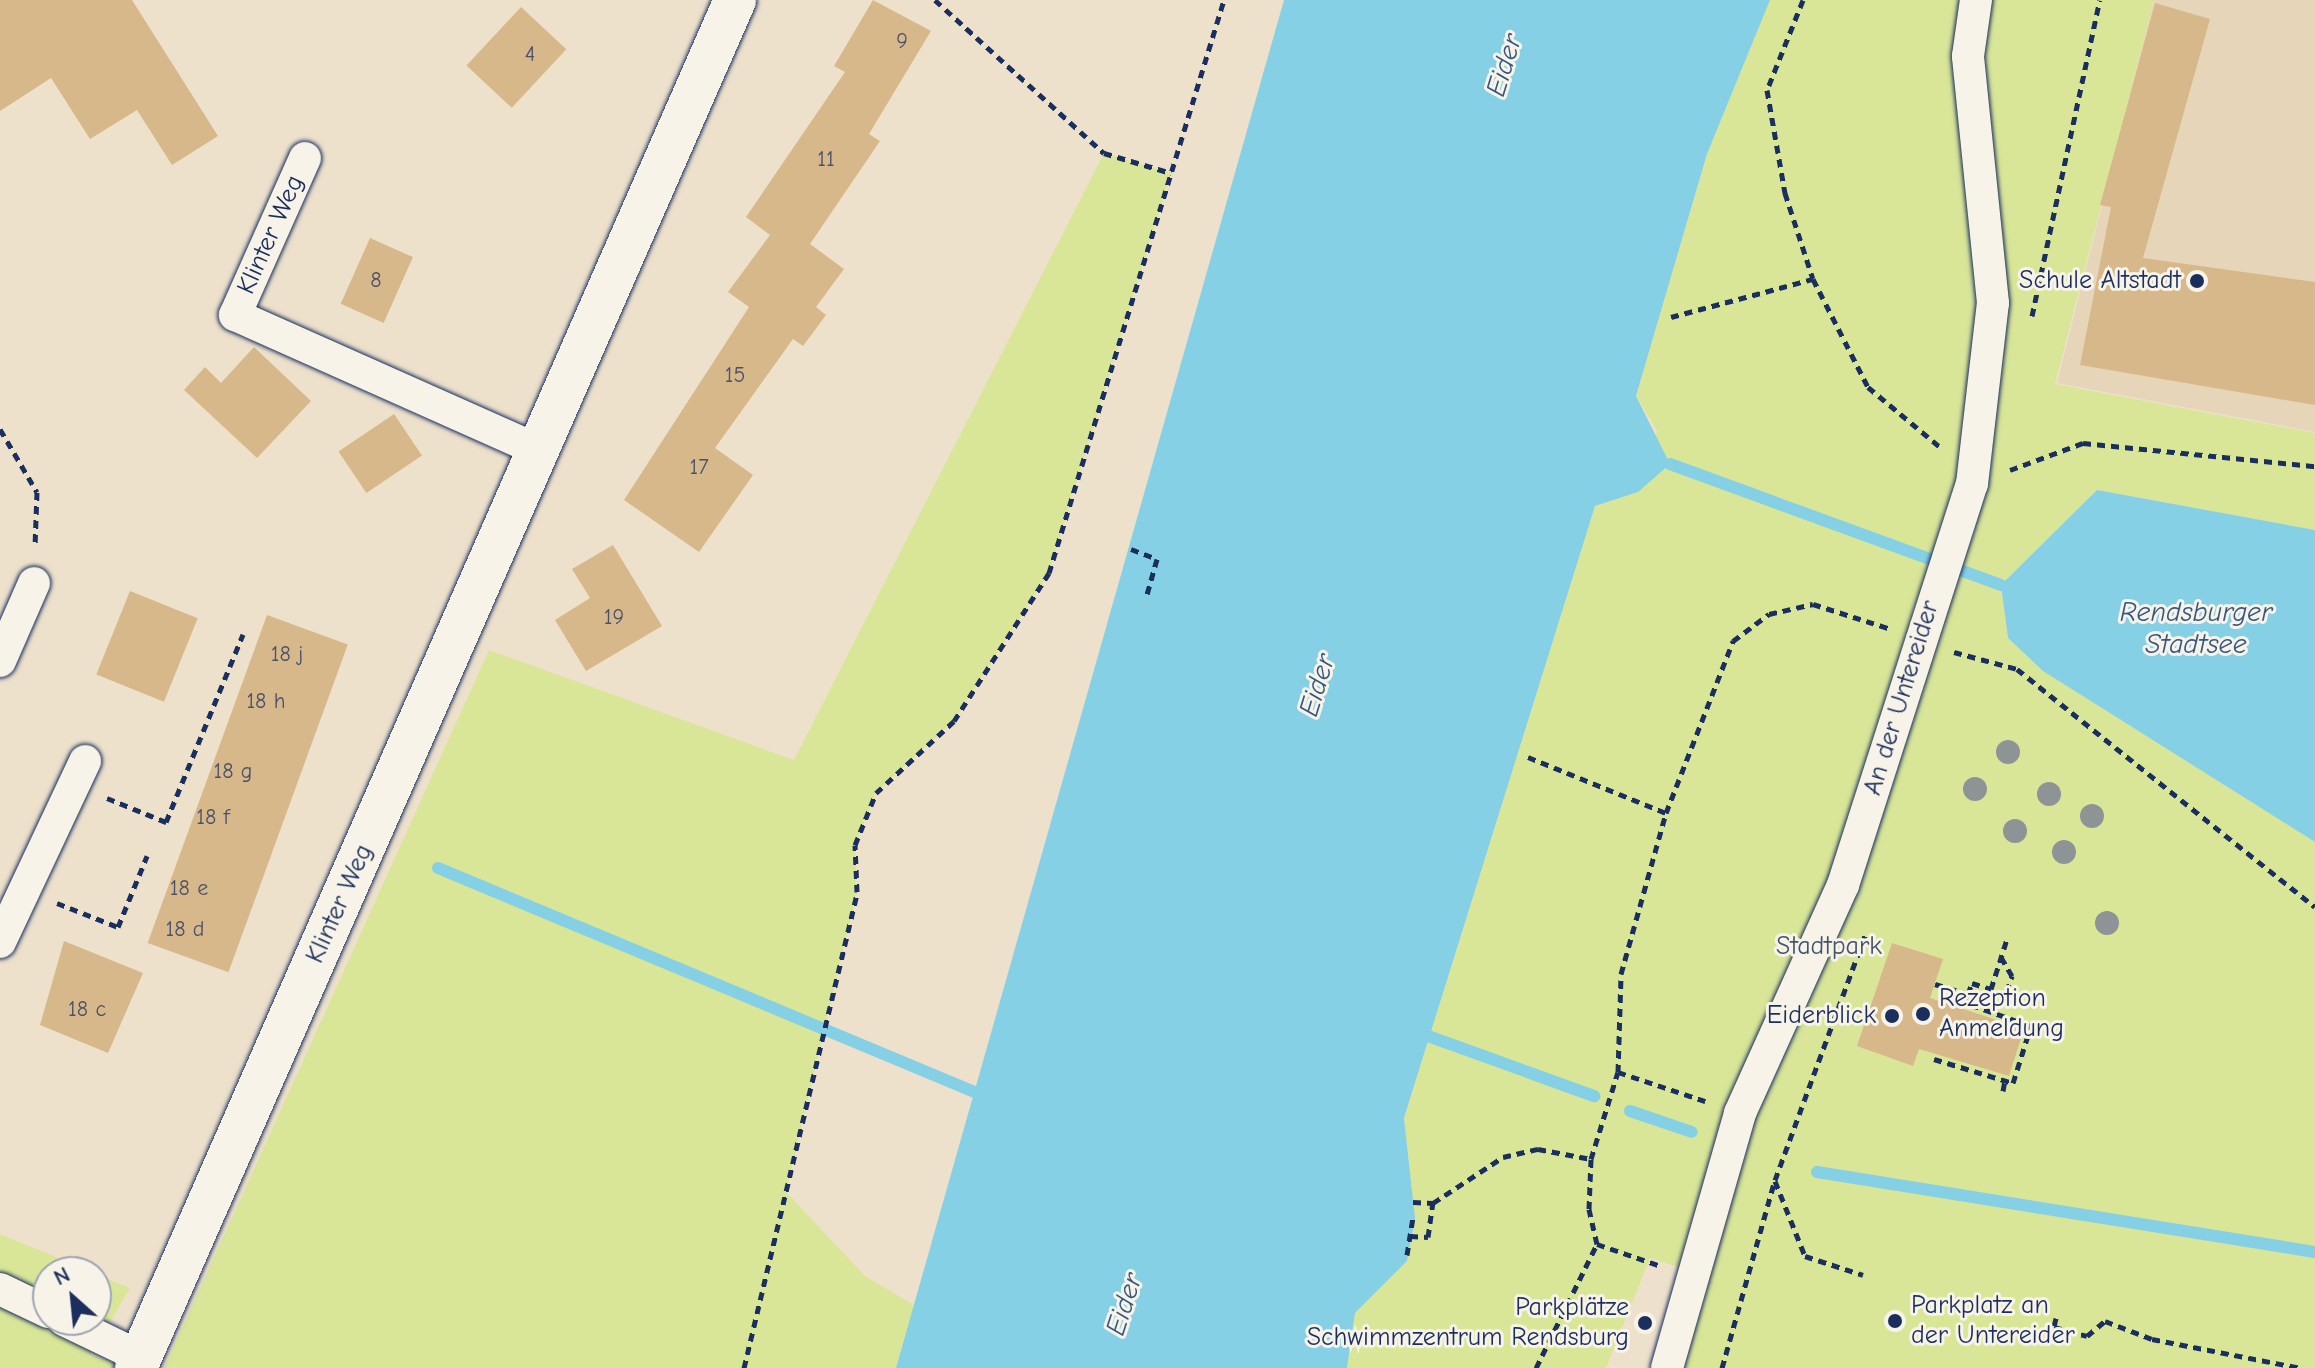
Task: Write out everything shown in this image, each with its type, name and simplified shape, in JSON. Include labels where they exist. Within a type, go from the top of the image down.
[{"type":"street","name":"Klinter Weg","points":[[92,1336],[139,1363],[735,0]]},
{"type":"street","name":"An der Untereider","points":[[1667,1368],[1740,1113],[1843,885],[1972,484],[1993,303],[1968,56],[1976,0]]},
{"type":"street","name":"Klinter Weg","points":[[305,158],[235,315],[538,450]]},
{"type":"street","points":[[0,661],[34,583]]},
{"type":"street","points":[[0,942],[28,891],[80,773]]},
{"type":"street","points":[[0,1289],[32,1304]]},
{"type":"path","points":[[935,0],[1104,153],[1171,173]]},
{"type":"path","points":[[744,1368],[857,892],[855,845],[876,793],[954,721],[1049,573],[1224,0]]},
{"type":"path","points":[[1803,0],[1767,90],[1785,193],[1813,279],[1868,387],[1924,428],[1972,484],[2083,443],[2315,466]]},
{"type":"path","points":[[2031,321],[2100,0]]},
{"type":"path","points":[[1671,317],[1813,279]]},
{"type":"path","points":[[0,429],[37,492],[34,583]]},
{"type":"path","points":[[1131,549],[1157,559],[1146,598]]},
{"type":"path","points":[[80,773],[166,822],[243,634]]},
{"type":"path","points":[[1528,757],[1666,813]]},
{"type":"path","points":[[28,891],[118,927],[147,856]]},
{"type":"path","points":[[1722,1368],[1775,1180],[1868,926]]},
{"type":"path","points":[[1934,1059],[2013,1083],[2031,1026],[1966,1003],[1972,983],[1991,989],[2007,939]]},
{"type":"path","points":[[1935,984],[2002,1005],[2012,976],[2001,957]]},
{"type":"path","points":[[1536,1368],[1597,1244],[1589,1209],[1591,1159],[1618,1072],[1740,1113]]},
{"type":"path","points":[[2003,1091],[2005,1080]]},
{"type":"path","points":[[1413,1202],[1433,1203],[1503,1157],[1538,1149],[1591,1159]]},
{"type":"path","points":[[1775,1180],[1805,1256],[1863,1275]]},
{"type":"path","points":[[1410,1236],[1428,1237],[1433,1203]]},
{"type":"path","points":[[1407,1255],[1413,1216]]},
{"type":"path","points":[[1597,1244],[1695,1277]]},
{"type":"path","points":[[2056,1318],[2054,1327],[2072,1333],[2087,1336],[2105,1321],[2152,1339],[2301,1368]]},
{"type":"path","points":[[2069,1341],[2072,1333]]},
{"type":"shaded area","name":"Schule Altstadt","points":[[2154,0],[2315,0],[2315,432],[2057,383]]},
{"type":"green space","name":"Stadtpark","points":[[1770,0],[2154,0],[2055,384],[2315,433],[2315,530],[2097,490],[2001,585],[2008,638],[2043,671],[2315,842],[2315,1368],[1683,1368],[1710,1277],[1650,1258],[1606,1368],[1347,1368],[1355,1313],[1407,1261],[1415,1218],[1404,1118],[1595,506],[1638,492],[1657,431],[1636,396],[1707,154]]},
{"type":"green space","points":[[1104,153],[1171,173],[1049,573],[954,721],[876,793],[855,845],[857,892],[786,1192],[865,1276],[914,1305],[896,1368],[164,1368],[489,650],[794,760]]},
{"type":"green space","points":[[0,1234],[53,1256],[32,1256],[32,1336],[101,1336],[90,1355],[140,1368],[0,1368]]},
{"type":"green space","points":[[112,1281],[130,1288],[112,1318]]},
{"type":"water","name":"Eider","points":[[1284,0],[1770,0],[1707,154],[1636,396],[1670,464],[1638,492],[1595,506],[1404,1118],[1415,1218],[1407,1261],[1355,1313],[1347,1368],[896,1368]]},
{"type":"water","name":"Rendsburger Stadtsee","points":[[2097,490],[2315,530],[2315,842],[2043,671],[2008,638],[2001,585]]},
{"type":"building","points":[[0,0],[132,0],[218,136],[172,165],[137,110],[90,139],[51,78],[0,111]]},
{"type":"building","points":[[873,0],[931,31],[869,134],[880,141],[810,244],[844,269],[816,307],[826,315],[803,346],[793,339],[715,448],[753,475],[699,552],[624,500],[749,307],[728,292],[770,235],[746,217],[845,72],[834,66]]},
{"type":"building","points":[[2155,3],[2210,19],[2143,258],[2315,282],[2315,405],[2080,365],[2111,207],[2100,205]]},
{"type":"building","points":[[521,7],[566,49],[512,108],[466,66]]},
{"type":"building","points":[[370,238],[413,257],[384,323],[341,304]]},
{"type":"building","points":[[254,347],[311,401],[257,458],[184,390],[205,367],[221,383]]},
{"type":"building","points":[[394,414],[422,455],[366,493],[338,451]]},
{"type":"building","points":[[613,545],[662,626],[586,671],[555,620],[590,598],[572,569]]},
{"type":"building","points":[[130,591],[198,618],[164,702],[96,674]]},
{"type":"building","points":[[267,615],[348,644],[228,972],[148,943]]},
{"type":"building","points":[[64,941],[143,973],[108,1053],[40,1025]]},
{"type":"building","name":"Rezeption Anmeldung","points":[[1892,943],[1943,959],[1930,998],[2024,1029],[2009,1076],[1919,1049],[1913,1066],[1857,1046]]},
{"type":"waterway","points":[[1670,464],[2001,585]]},
{"type":"waterway","points":[[438,868],[989,1098]]},
{"type":"waterway","points":[[1428,1036],[1594,1096]]},
{"type":"waterway","points":[[1630,1111],[1692,1132]]},
{"type":"waterway","points":[[1817,1172],[2315,1252]]},
{"type":"place","name":"Schule Altstadt","points":[[2197,281]]},
{"type":"place","name":"Rezeption Anmeldung","points":[[1923,1014]]},
{"type":"place","name":"Eiderblick","points":[[1892,1016]]},
{"type":"place","name":"Parkplatz an der Untereider","points":[[1895,1321]]},
{"type":"place","name":"Parkplätze Schwimmzentrum Rendsburg","points":[[1645,1323]]}]
